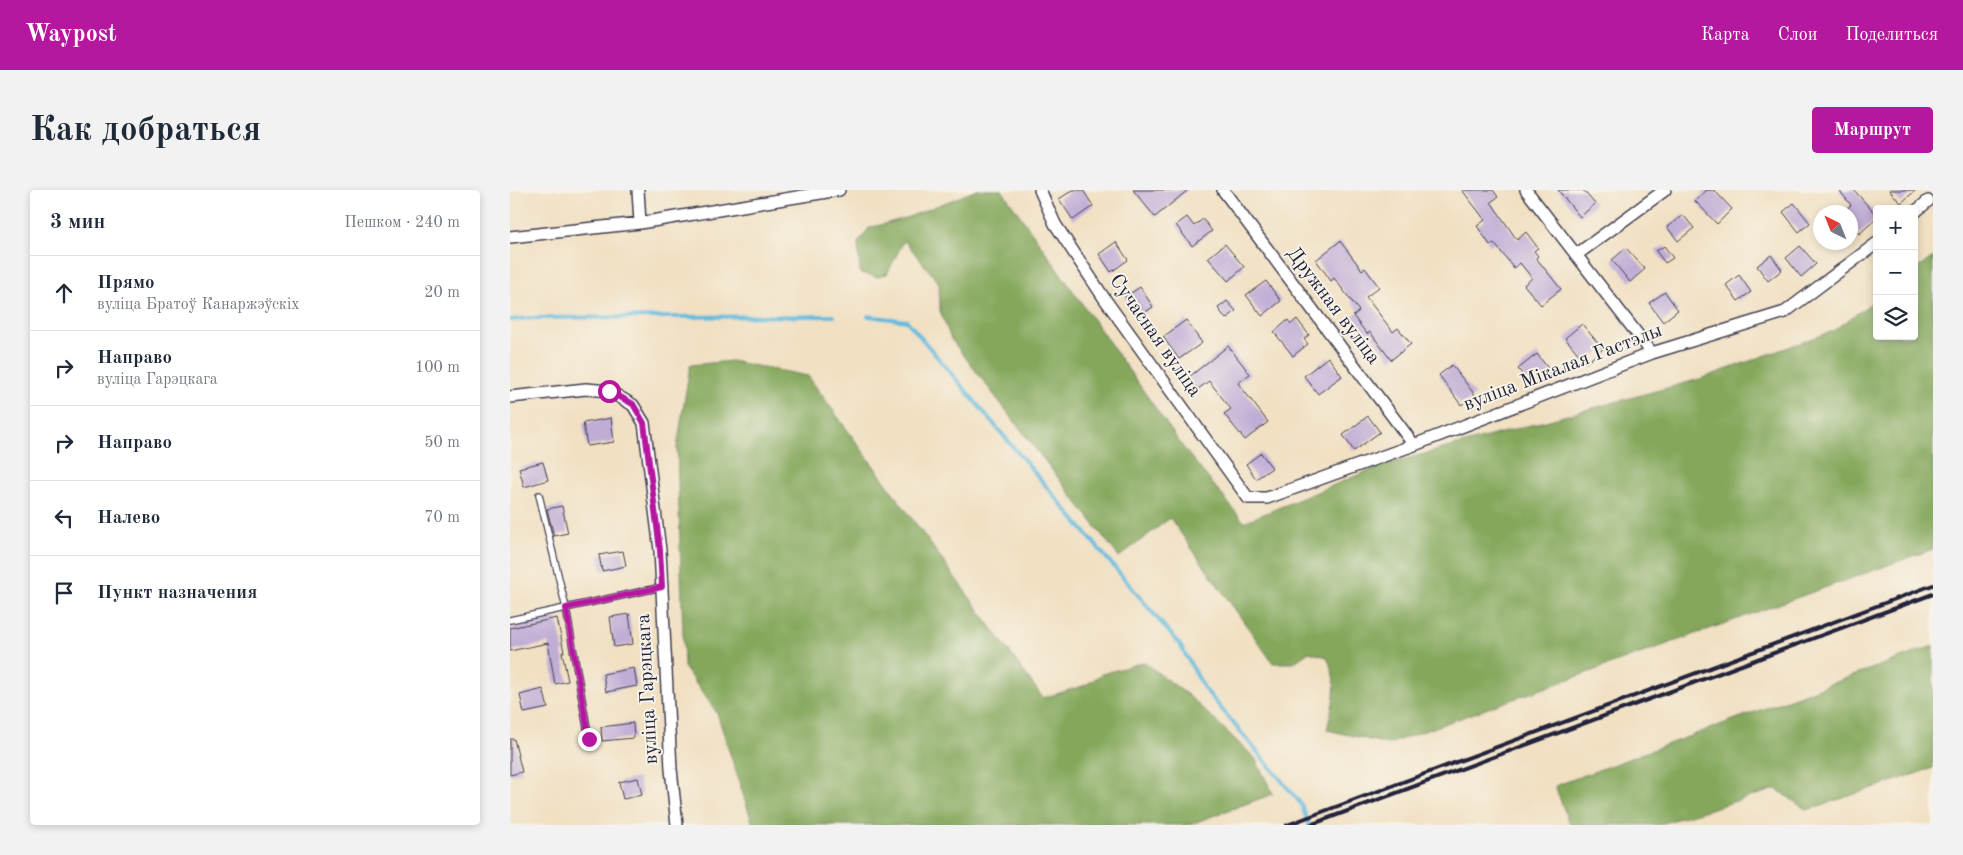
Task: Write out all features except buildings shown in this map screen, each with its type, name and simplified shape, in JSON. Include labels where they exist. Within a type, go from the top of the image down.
[{"type":"street","points":[[638,190],[640,223]]},
{"type":"street","points":[[510,237],[640,223],[816,191],[838,190]]},
{"type":"street","name":"Сучасная вуліца","points":[[1040,190],[1055,224],[1104,298],[1248,498]]},
{"type":"street","name":"Дружная вуліца","points":[[1223,190],[1414,445]]},
{"type":"street","points":[[1526,190],[1652,353]]},
{"type":"street","points":[[1576,254],[1665,190]]},
{"type":"street","points":[[1918,210],[1928,202]]},
{"type":"street","name":"вуліца Мікалая Гастэлы","points":[[1248,498],[1267,498],[1414,445],[1652,353],[1785,312],[1873,245]]},
{"type":"street","name":"вуліца Гарэцкага","points":[[510,397],[586,389],[609,391],[633,404],[644,423],[660,550],[671,769],[677,825]]},
{"type":"lane","points":[[539,495],[566,608],[589,739]]},
{"type":"lane","points":[[510,620],[662,587]]},
{"type":"green space","points":[[977,190],[1002,190],[1185,450],[1244,522],[1380,466],[1700,379],[1833,331],[1873,302],[1873,340],[1918,340],[1918,268],[1933,257],[1933,549],[1388,744],[1327,730],[1333,702],[1334,685],[1327,657],[1309,652],[1293,663],[1273,663],[1170,518],[1119,557],[951,339],[940,311],[939,283],[904,240],[887,274],[878,277],[860,273],[858,243],[869,228],[906,218]]},
{"type":"green space","points":[[731,361],[808,376],[1043,698],[1086,685],[1102,674],[1144,662],[1189,696],[1255,758],[1273,794],[1188,825],[753,825],[717,713],[684,667],[677,448],[690,365]]},
{"type":"green space","points":[[1933,646],[1933,768],[1807,810],[1776,789],[1657,825],[1570,825],[1555,786]]},
{"type":"waterway","points":[[510,320],[529,318],[834,316]]},
{"type":"waterway","points":[[868,316],[907,321],[1180,645],[1204,688],[1301,804],[1309,825]]},
{"type":"railway","points":[[1287,825],[1933,585]]},
{"type":"railway","points":[[1310,825],[1933,594]]},
{"type":"route","points":[[589,739],[566,608],[662,587],[660,550],[644,423],[633,404],[609,391]]}]
